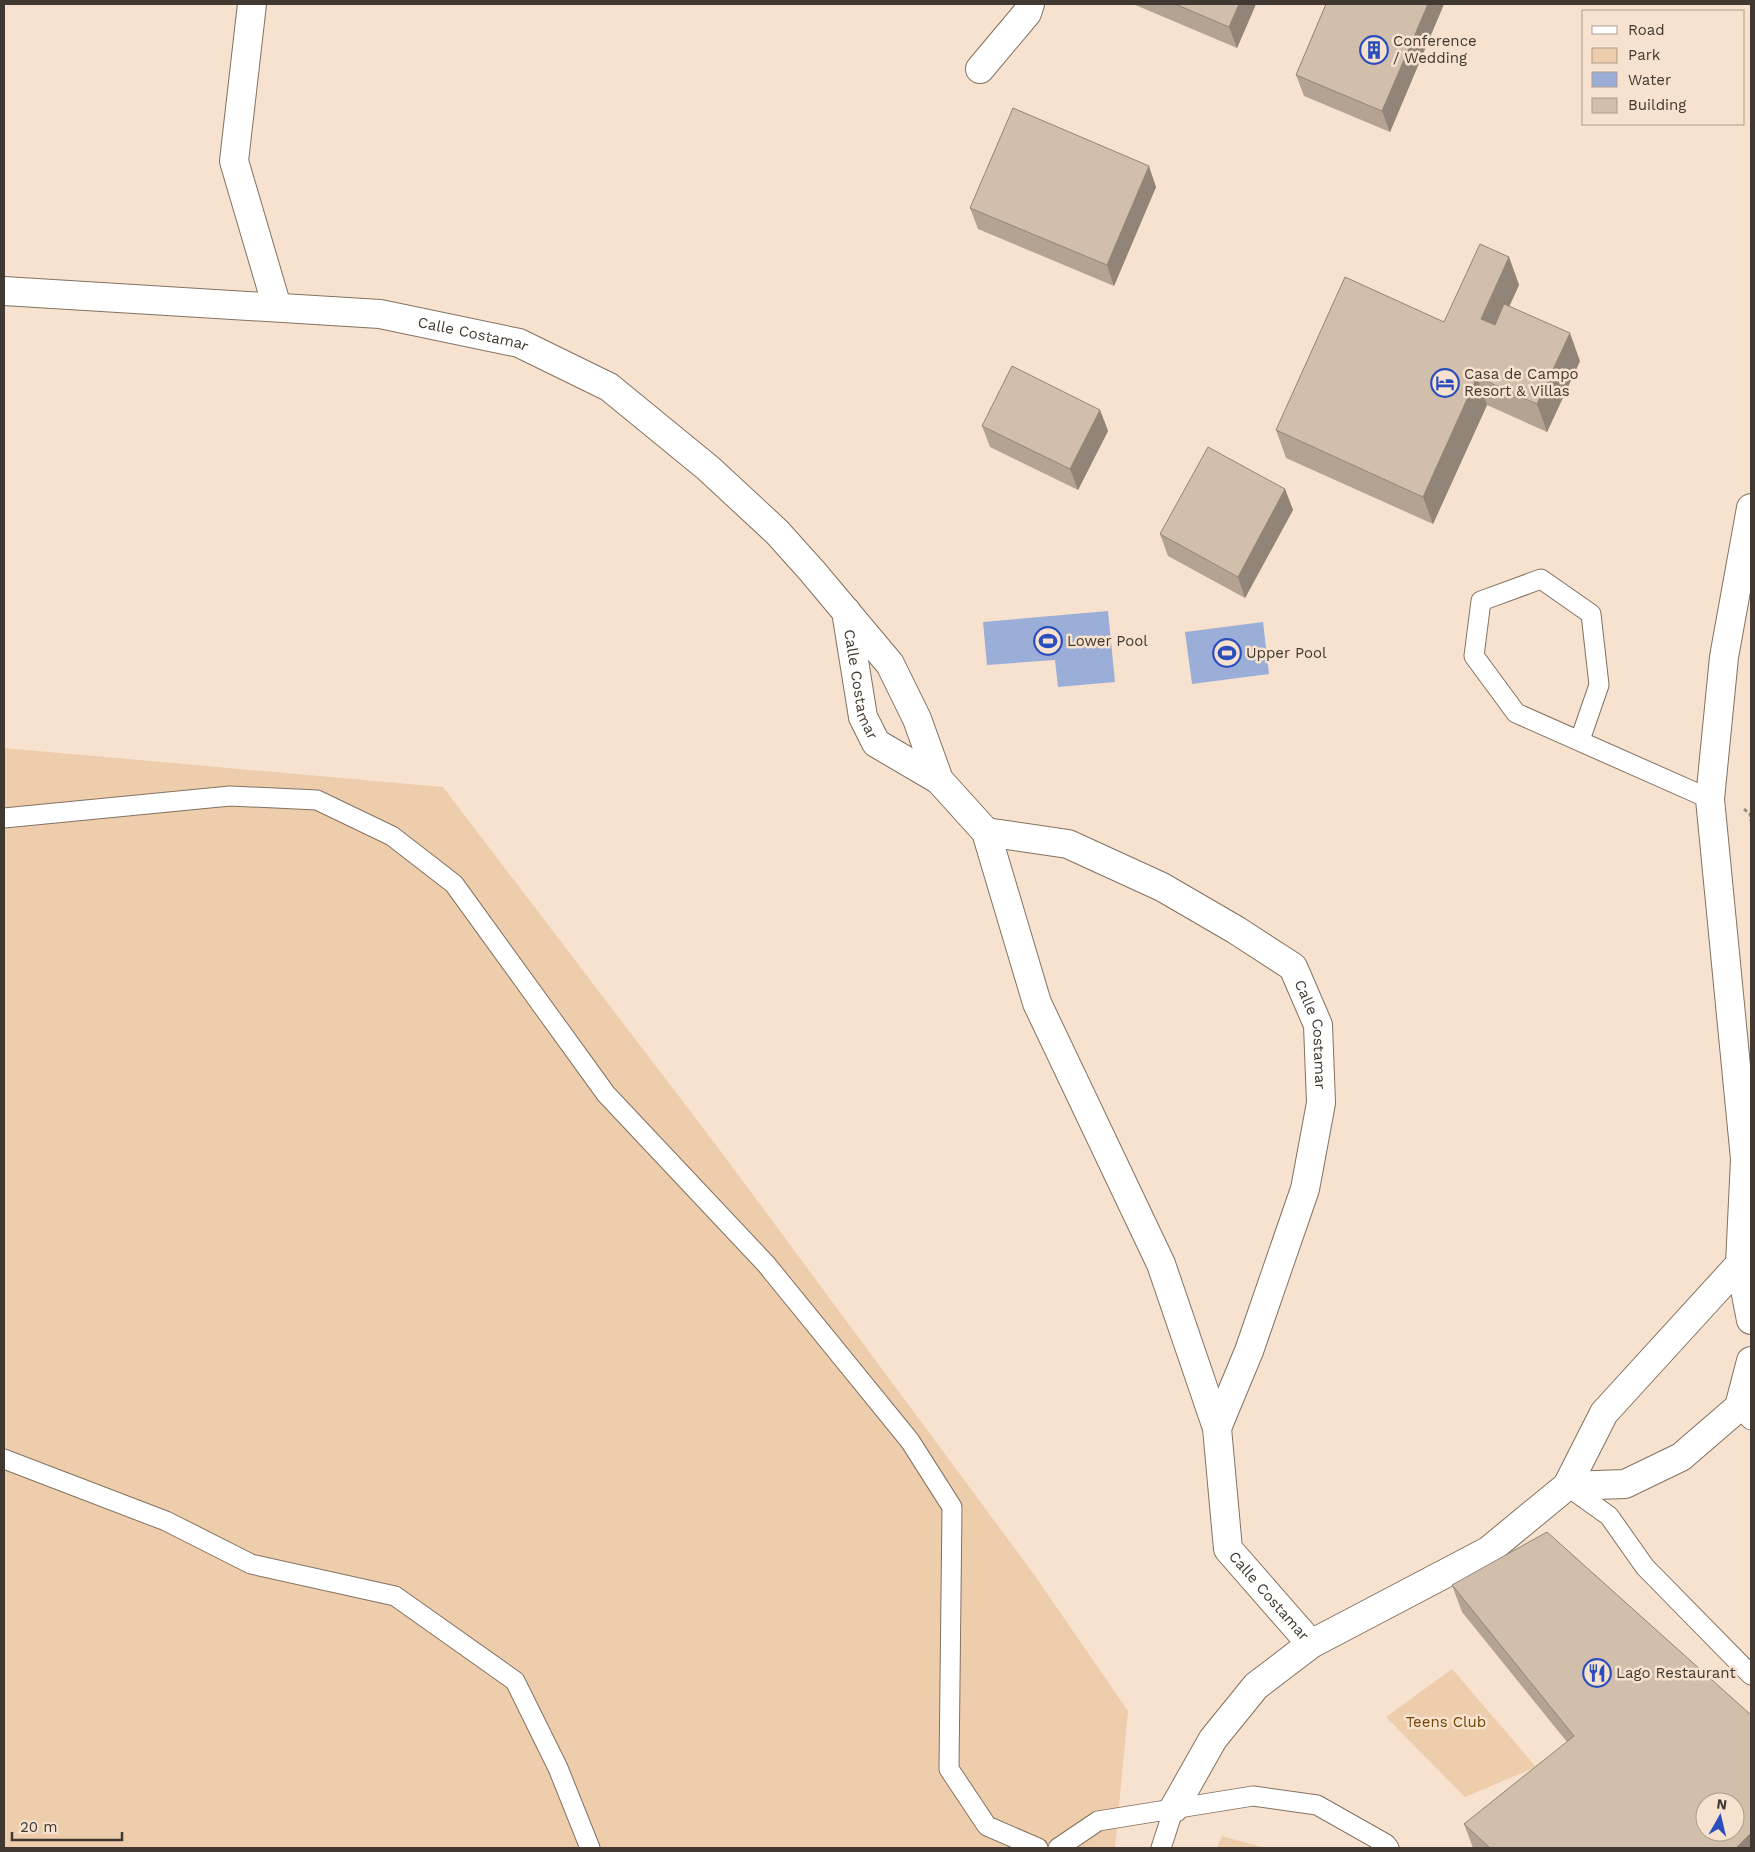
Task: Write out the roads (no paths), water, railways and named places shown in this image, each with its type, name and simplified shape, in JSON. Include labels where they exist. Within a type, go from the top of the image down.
[{"type":"street","points":[[252,4],[234,161],[277,308]]},
{"type":"street","points":[[980,69],[1027,13],[1030,4]]},
{"type":"street","name":"Calle Costamar","points":[[4,291],[380,314],[519,343],[609,387],[708,468],[777,532],[846,611],[890,664],[918,719],[939,780]]},
{"type":"street","points":[[1751,508],[1724,657],[1710,799],[1744,1089],[1745,1266],[1751,1320]]},
{"type":"street","name":"Calle Costamar","points":[[846,611],[863,717],[876,743],[939,780],[986,832],[1036,1003],[1161,1264],[1217,1428],[1228,1548],[1311,1644]]},
{"type":"street","name":"Calle Costamar","points":[[986,832],[1068,844],[1162,887],[1228,925],[1293,966],[1318,1025],[1321,1103],[1306,1189],[1249,1351],[1217,1428]]},
{"type":"street","points":[[1174,1808],[1213,1739],[1256,1686],[1311,1644],[1488,1551],[1567,1486],[1604,1413],[1745,1266]]},
{"type":"street","points":[[1567,1486],[1625,1484],[1681,1457],[1745,1414],[1751,1361]]},
{"type":"lane","points":[[1580,740],[1599,685],[1591,614],[1541,579],[1481,601],[1474,656],[1516,713],[1710,799]]},
{"type":"lane","points":[[4,818],[230,796],[316,800],[392,836],[454,884],[606,1094],[766,1264],[910,1441],[952,1507],[949,1769],[987,1826],[1038,1848]]},
{"type":"lane","points":[[4,1459],[166,1521],[251,1564],[395,1596],[515,1681],[558,1768],[590,1848]]},
{"type":"lane","points":[[1567,1486],[1609,1516],[1645,1567],[1751,1675]]},
{"type":"lane","points":[[1058,1848],[1098,1821],[1253,1796],[1317,1805],[1390,1848]]},
{"type":"lane","points":[[1161,1848],[1174,1808]]},
{"type":"water","name":"Lower Pool","points":[[1108,611],[1115,682],[1058,687],[1055,660],[987,665],[983,622]]},
{"type":"water","name":"Upper Pool","points":[[1263,622],[1269,674],[1192,684],[1185,632]]},
{"type":"place","name":"Conference / Wedding","points":[[1374,50]]},
{"type":"place","name":"Casa de Campo Resort & Villas","points":[[1445,383]]},
{"type":"place","name":"Lower Pool","points":[[1048,641]]},
{"type":"place","name":"Upper Pool","points":[[1227,653]]},
{"type":"place","name":"Lago Restaurant","points":[[1597,1673]]},
{"type":"park label","name":"Teens Club","points":[[1446,1722]]}]
